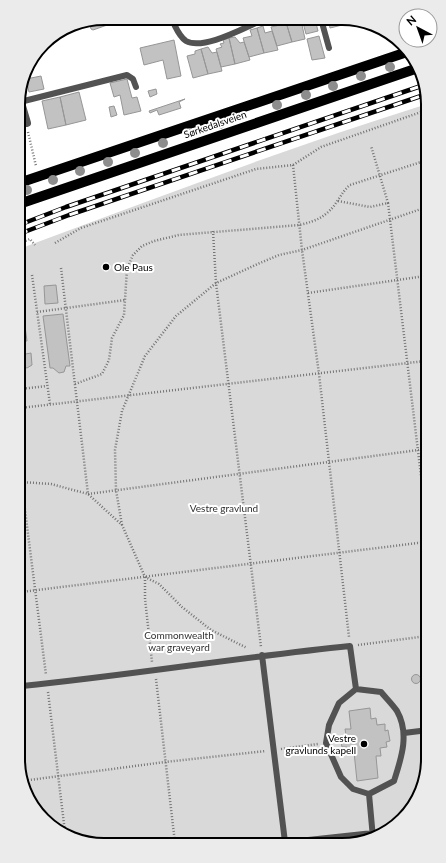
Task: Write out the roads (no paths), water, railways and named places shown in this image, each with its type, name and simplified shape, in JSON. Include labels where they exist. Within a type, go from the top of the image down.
[{"type":"main road","name":"Sørkedalsveien","points":[[25,181],[402,54]]},
{"type":"main road","name":"Sørkedalsveien","points":[[25,202],[413,70]]},
{"type":"street","points":[[25,119],[26,123]]},
{"type":"lane","points":[[175,25],[181,37],[193,44],[200,44],[210,42],[251,25]]},
{"type":"lane","points":[[323,25],[329,48]]},
{"type":"lane","points":[[26,98],[126,75],[133,79],[136,87]]},
{"type":"lane","points":[[25,686],[154,671],[262,655],[350,646],[356,689]]},
{"type":"lane","points":[[262,655],[284,838]]},
{"type":"lane","points":[[356,689],[381,692],[398,712],[404,733],[404,752],[394,781],[369,794],[353,789],[341,777],[326,743],[329,725],[338,703],[356,689]]},
{"type":"lane","points":[[404,733],[421,731]]},
{"type":"lane","points":[[369,794],[373,832]]},
{"type":"lane","points":[[336,838],[354,836]]},
{"type":"railway","points":[[25,223],[66,207],[419,87]]},
{"type":"railway","points":[[25,232],[69,215],[420,96]]},
{"type":"place","name":"Ole Paus","points":[[106,267]]},
{"type":"place","name":"Vestre gravlunds kapell","points":[[364,744]]},
{"type":"park label","name":"Vestre gravlund","points":[[224,508]]},
{"type":"park label","name":"Commonwealth war graveyard","points":[[179,640]]}]
